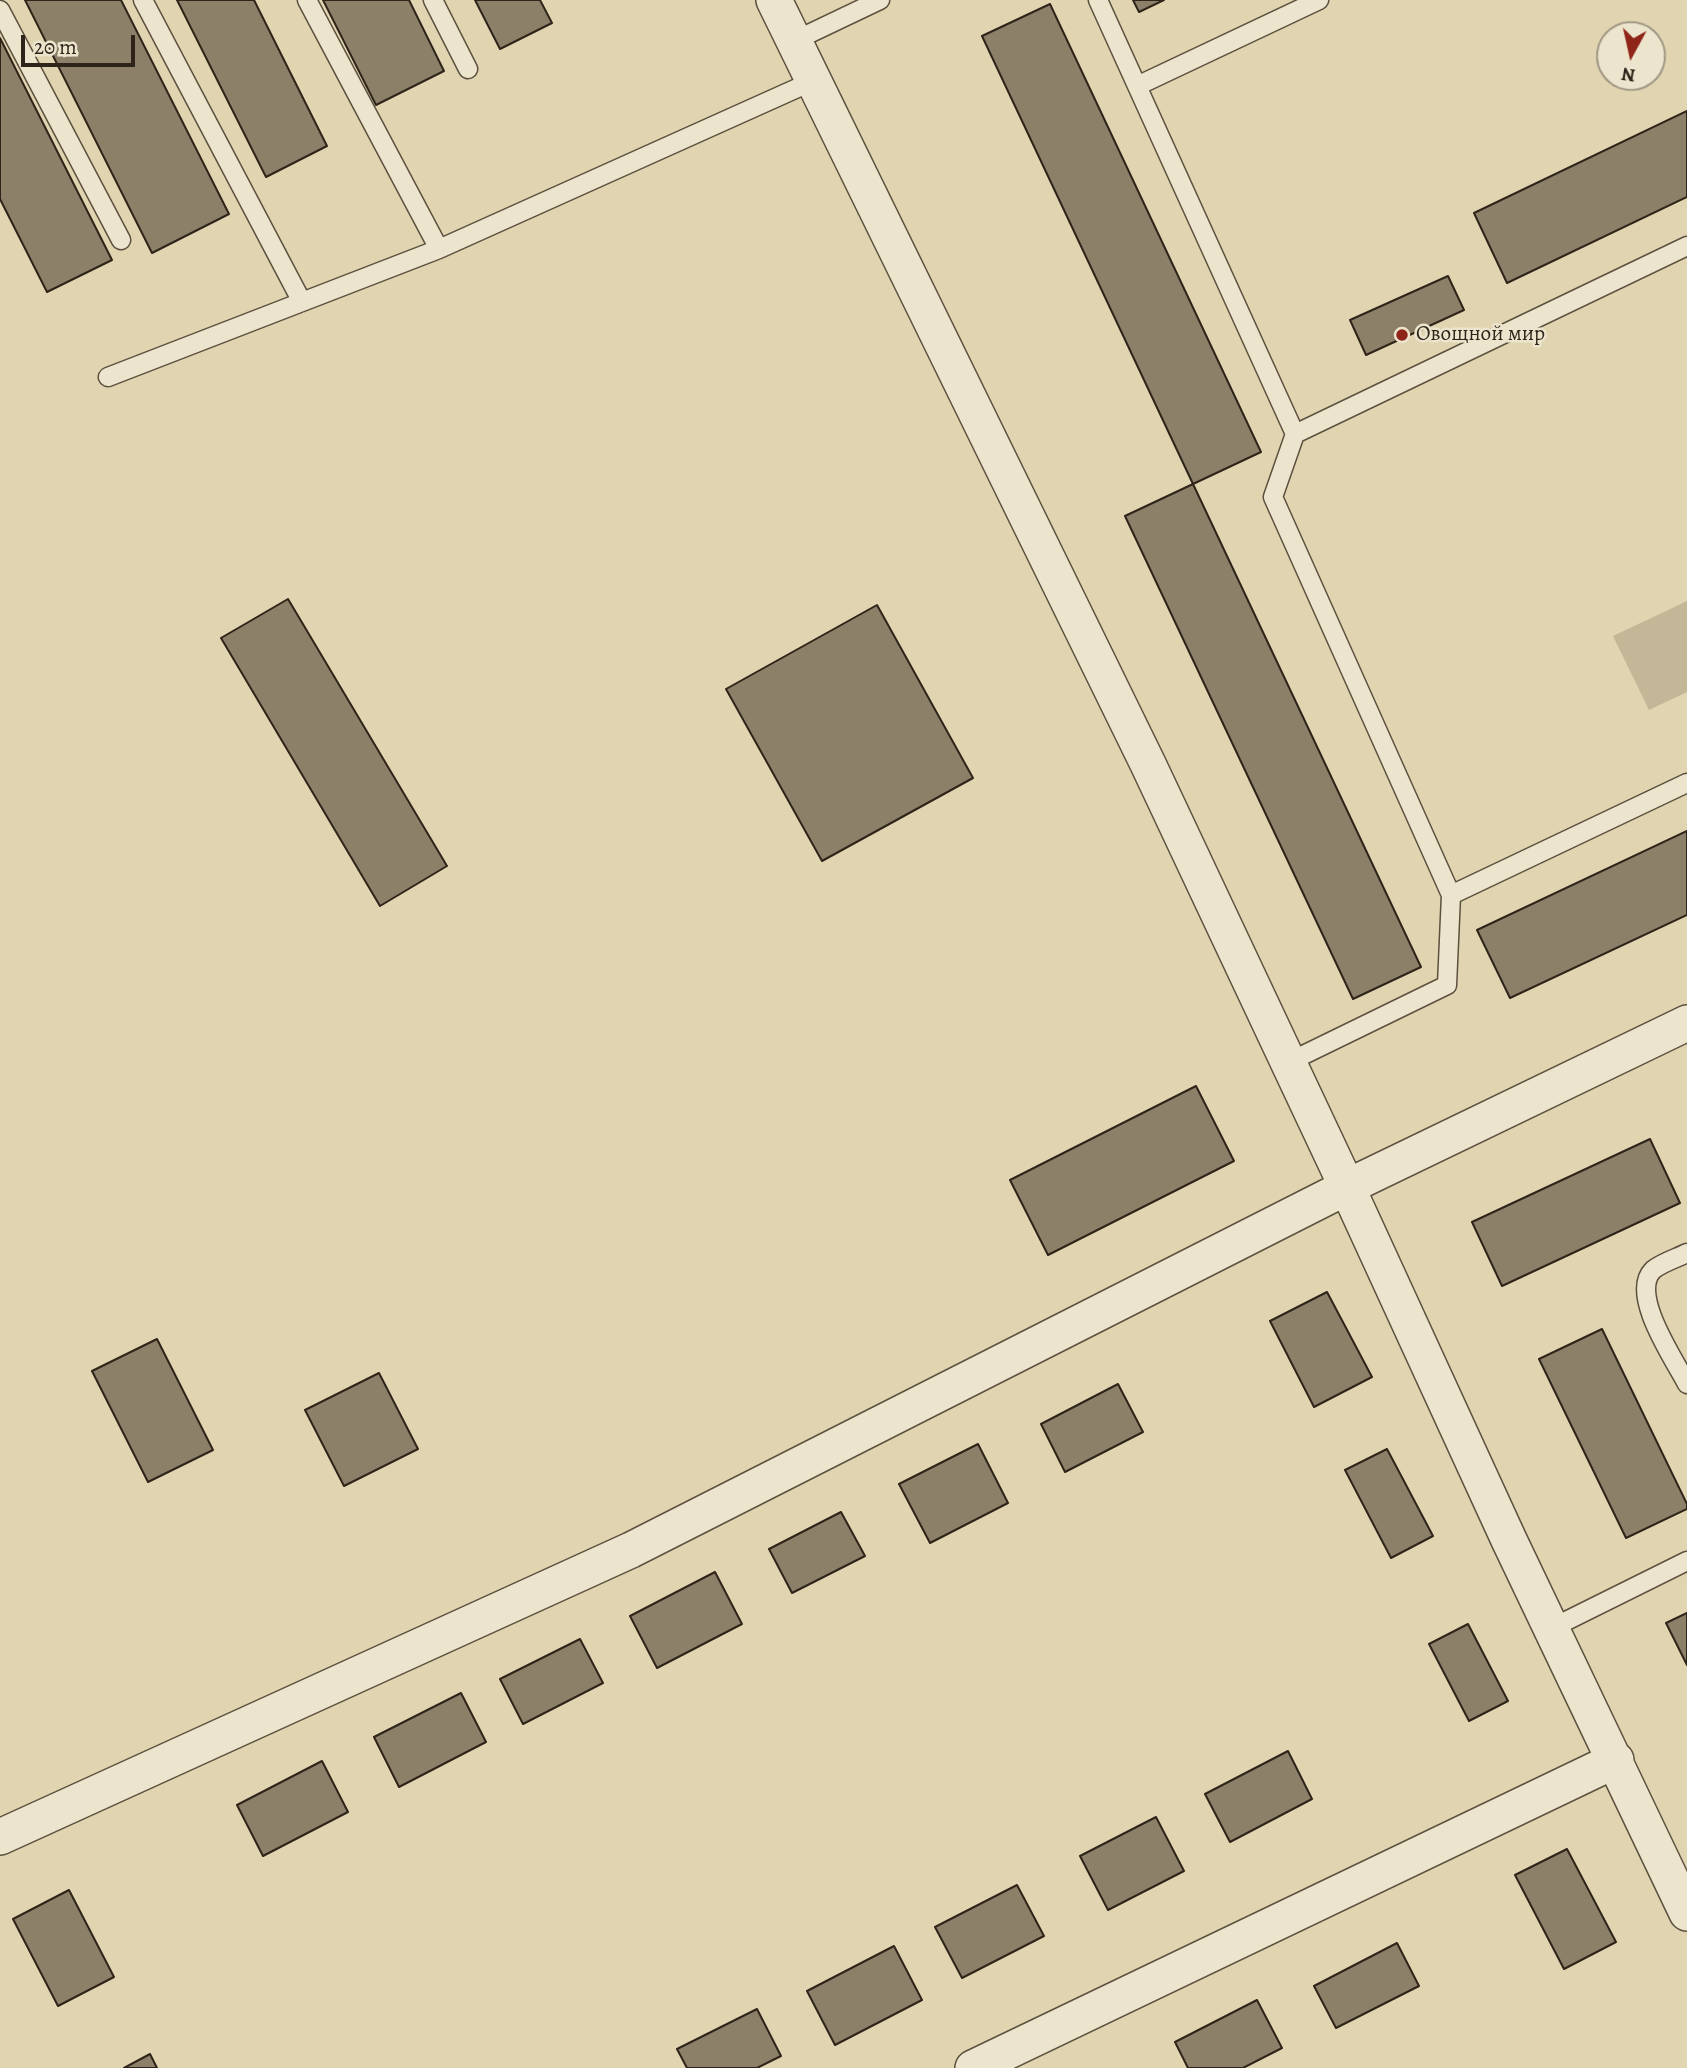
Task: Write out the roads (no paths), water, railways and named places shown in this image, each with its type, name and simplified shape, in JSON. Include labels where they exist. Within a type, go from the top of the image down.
[{"type":"street","points":[[774,0],[1148,764],[1348,1187],[1509,1540],[1687,1913]]},
{"type":"street","points":[[0,1837],[631,1550],[1348,1187],[1687,1023]]},
{"type":"street","points":[[973,2068],[1616,1760]]},
{"type":"lane","points":[[143,0],[302,302]]},
{"type":"lane","points":[[307,0],[439,250]]},
{"type":"lane","points":[[433,0],[468,69]]},
{"type":"lane","points":[[794,41],[880,0]]},
{"type":"lane","points":[[1098,0],[1296,434]]},
{"type":"lane","points":[[1137,86],[1319,0]]},
{"type":"lane","points":[[0,10],[121,240]]},
{"type":"lane","points":[[108,377],[439,250],[813,81]]},
{"type":"lane","points":[[1289,1062],[1447,985],[1451,895],[1273,497],[1296,434],[1687,246]]},
{"type":"lane","points":[[1451,895],[1687,783]]},
{"type":"lane","points":[[1687,1254],[1653,1270],[1645,1285],[1646,1302],[1687,1384]]},
{"type":"lane","points":[[1552,1628],[1687,1561]]},
{"type":"place","name":"Овощной мир","points":[[1402,335]]}]
